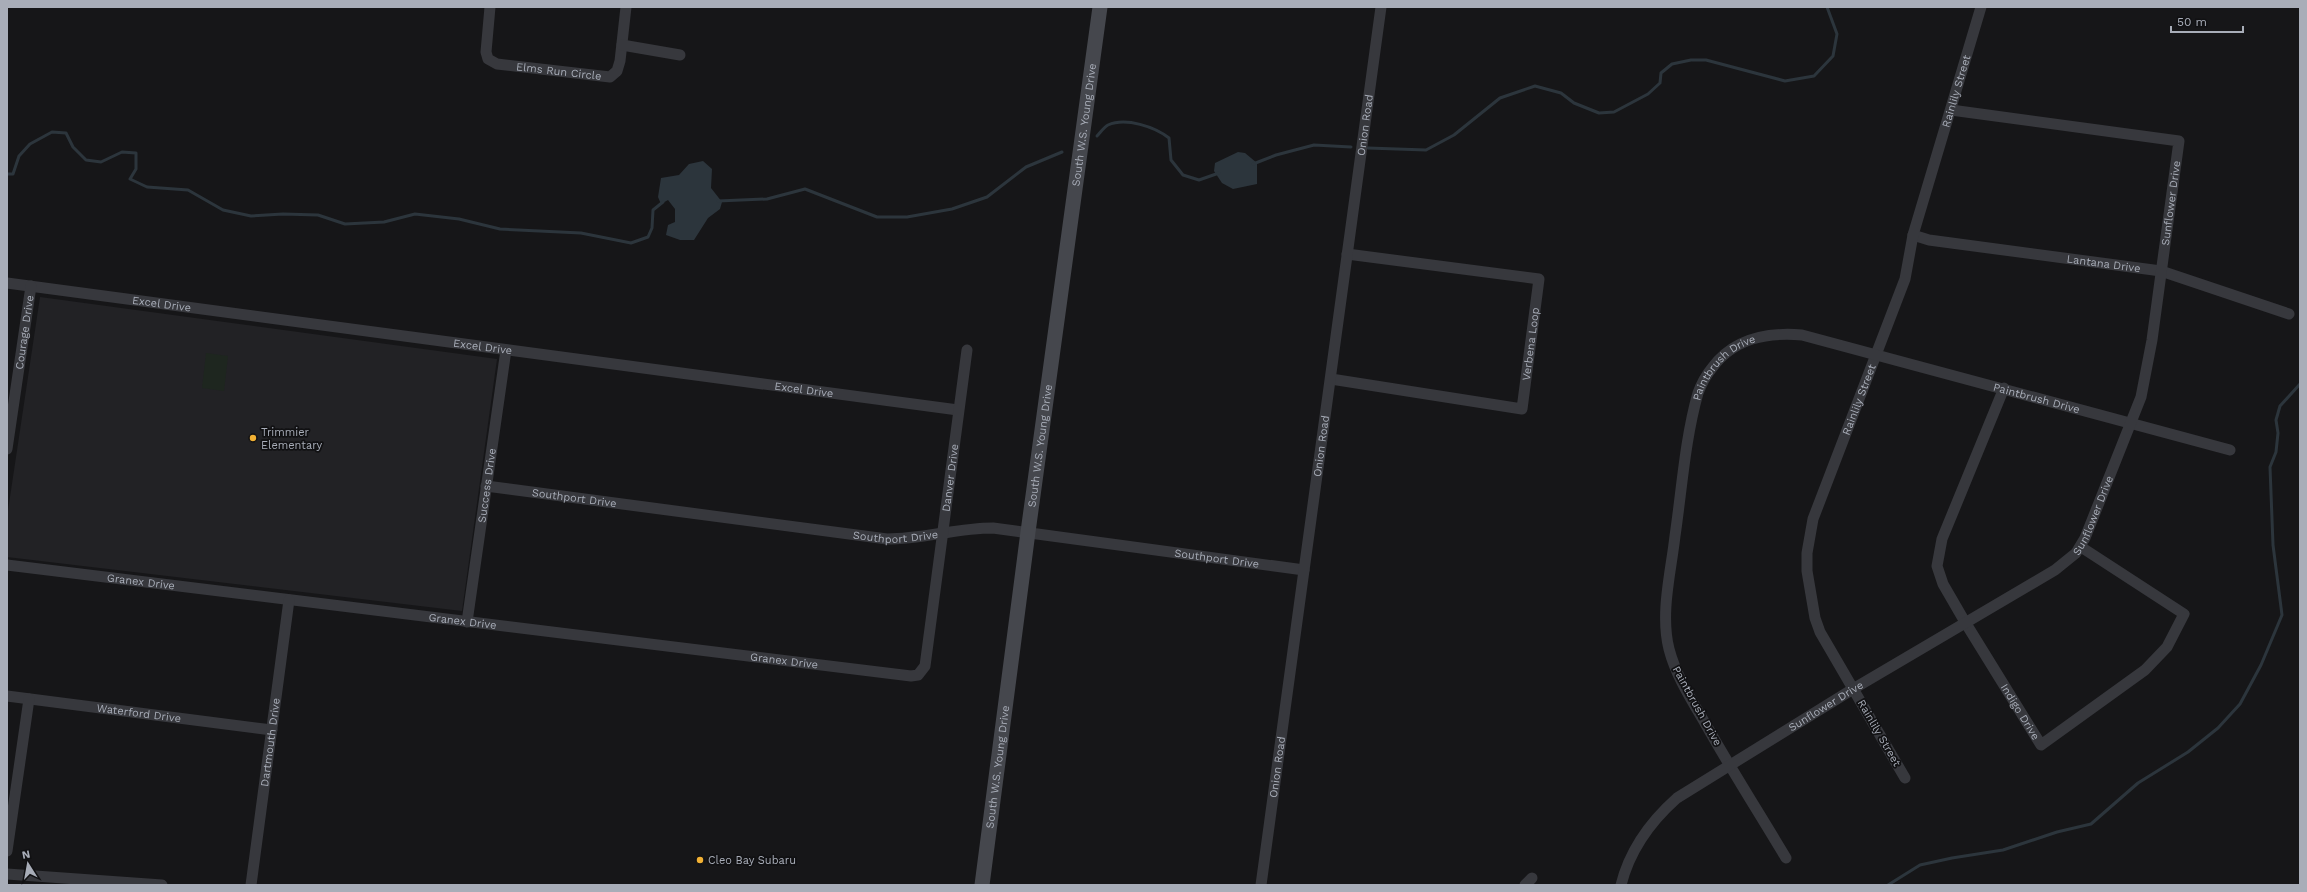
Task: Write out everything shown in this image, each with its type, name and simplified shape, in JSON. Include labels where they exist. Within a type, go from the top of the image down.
[{"type":"main road","name":"South W.S. Young Drive","points":[[982,885],[1028,532],[1100,7]]},
{"type":"street","name":"Elms Run Circle","points":[[490,7],[486,52],[488,59],[496,64],[610,77],[617,71],[622,45],[626,7]]},
{"type":"street","name":"Onion Road","points":[[1261,885],[1381,7]]},
{"type":"street","name":"Rainlily Street","points":[[1905,778],[1853,689],[1815,618],[1808,589],[1807,553],[1820,499],[1905,279],[1913,235],[1981,7]]},
{"type":"street","points":[[622,45],[680,55]]},
{"type":"street","name":"Sunflower Drive","points":[[1621,885],[1625,870],[1634,850],[1660,813],[1689,789],[1964,622],[2049,574],[2076,553],[2081,547],[2141,397],[2146,374],[2179,141],[1951,110]]},
{"type":"street","name":"Lantana Drive","points":[[1913,235],[1929,240],[2161,271],[2290,314]]},
{"type":"street","name":"Verbena Loop","points":[[1330,379],[1522,409],[1539,279],[1347,254]]},
{"type":"street","name":"Excel Drive","points":[[7,283],[958,410]]},
{"type":"street","name":"Courage Drive","points":[[7,449],[31,286]]},
{"type":"street","name":"Paintbrush Drive","points":[[1786,858],[1687,692],[1674,665],[1666,626],[1668,596],[1691,423],[1699,390],[1711,368],[1724,354],[1737,345],[1756,337],[1778,333],[1802,335],[1876,353],[2230,450]]},
{"type":"street","name":"Success Drive","points":[[467,622],[506,350]]},
{"type":"street","name":"Danver Drive","points":[[918,675],[925,666],[967,350]]},
{"type":"street","name":"Indigo Drive","points":[[2004,388],[1938,554],[1939,576],[1964,622],[2041,745],[2146,670],[2167,647],[2184,614],[2081,547]]},
{"type":"street","name":"Southport Drive","points":[[486,486],[887,539],[906,539],[980,528],[1028,532],[1304,570]]},
{"type":"street","name":"Granex Drive","points":[[7,565],[903,675],[918,675]]},
{"type":"street","name":"Dartmouth Drive","points":[[251,885],[289,600]]},
{"type":"street","name":"Waterford Drive","points":[[7,696],[272,730]]},
{"type":"street","points":[[7,852],[29,699]]},
{"type":"street","points":[[7,874],[162,885]]},
{"type":"shaded area","points":[[1238,152],[1245,153],[1257,163],[1257,184],[1233,189],[1222,183],[1214,171],[1215,163]]},
{"type":"shaded area","points":[[703,161],[712,169],[711,188],[722,202],[720,209],[708,218],[694,240],[680,240],[666,235],[668,225],[675,222],[675,209],[668,200],[661,204],[658,197],[661,178],[679,175],[689,164]]},
{"type":"shaded area","name":"Trimmier Elementary","points":[[40,297],[497,359],[462,611],[7,557],[7,517]]},
{"type":"shaded area","points":[[206,353],[228,356],[224,391],[202,388]]},
{"type":"waterway","points":[[1368,148],[1426,150],[1454,135],[1500,98],[1535,86],[1561,93],[1574,103],[1599,113],[1614,112],[1648,94],[1660,83],[1661,73],[1672,64],[1691,60],[1706,60],[1785,81],[1814,76],[1833,56],[1837,34],[1827,7]]},
{"type":"waterway","points":[[1097,136],[1108,125],[1115,123],[1123,122],[1140,124],[1156,130],[1169,138],[1171,160],[1183,175],[1199,180],[1219,173]]},
{"type":"waterway","points":[[7,174],[13,174],[19,156],[30,144],[52,132],[66,133],[73,147],[86,160],[101,162],[122,152],[136,153],[136,169],[130,179],[147,187],[188,190],[223,210],[251,216],[283,214],[318,215],[345,224],[384,222],[415,214],[459,219],[500,229],[581,233],[631,243],[648,237],[652,228],[653,210],[663,202]]},
{"type":"waterway","points":[[1253,164],[1276,155],[1314,145],[1351,147]]},
{"type":"waterway","points":[[718,201],[767,199],[805,189],[877,217],[907,217],[952,209],[987,197],[1026,167],[1062,152]]},
{"type":"waterway","points":[[1888,885],[1920,865],[2003,850],[2057,832],[2091,824],[2138,783],[2188,752],[2218,728],[2240,704],[2261,665],[2282,615],[2273,545],[2270,467],[2276,452],[2278,433],[2276,420],[2280,406],[2300,384]]},
{"type":"place","name":"Trimmier Elementary","points":[[253,438]]},
{"type":"place","name":"Cleo Bay Subaru","points":[[700,860]]}]
